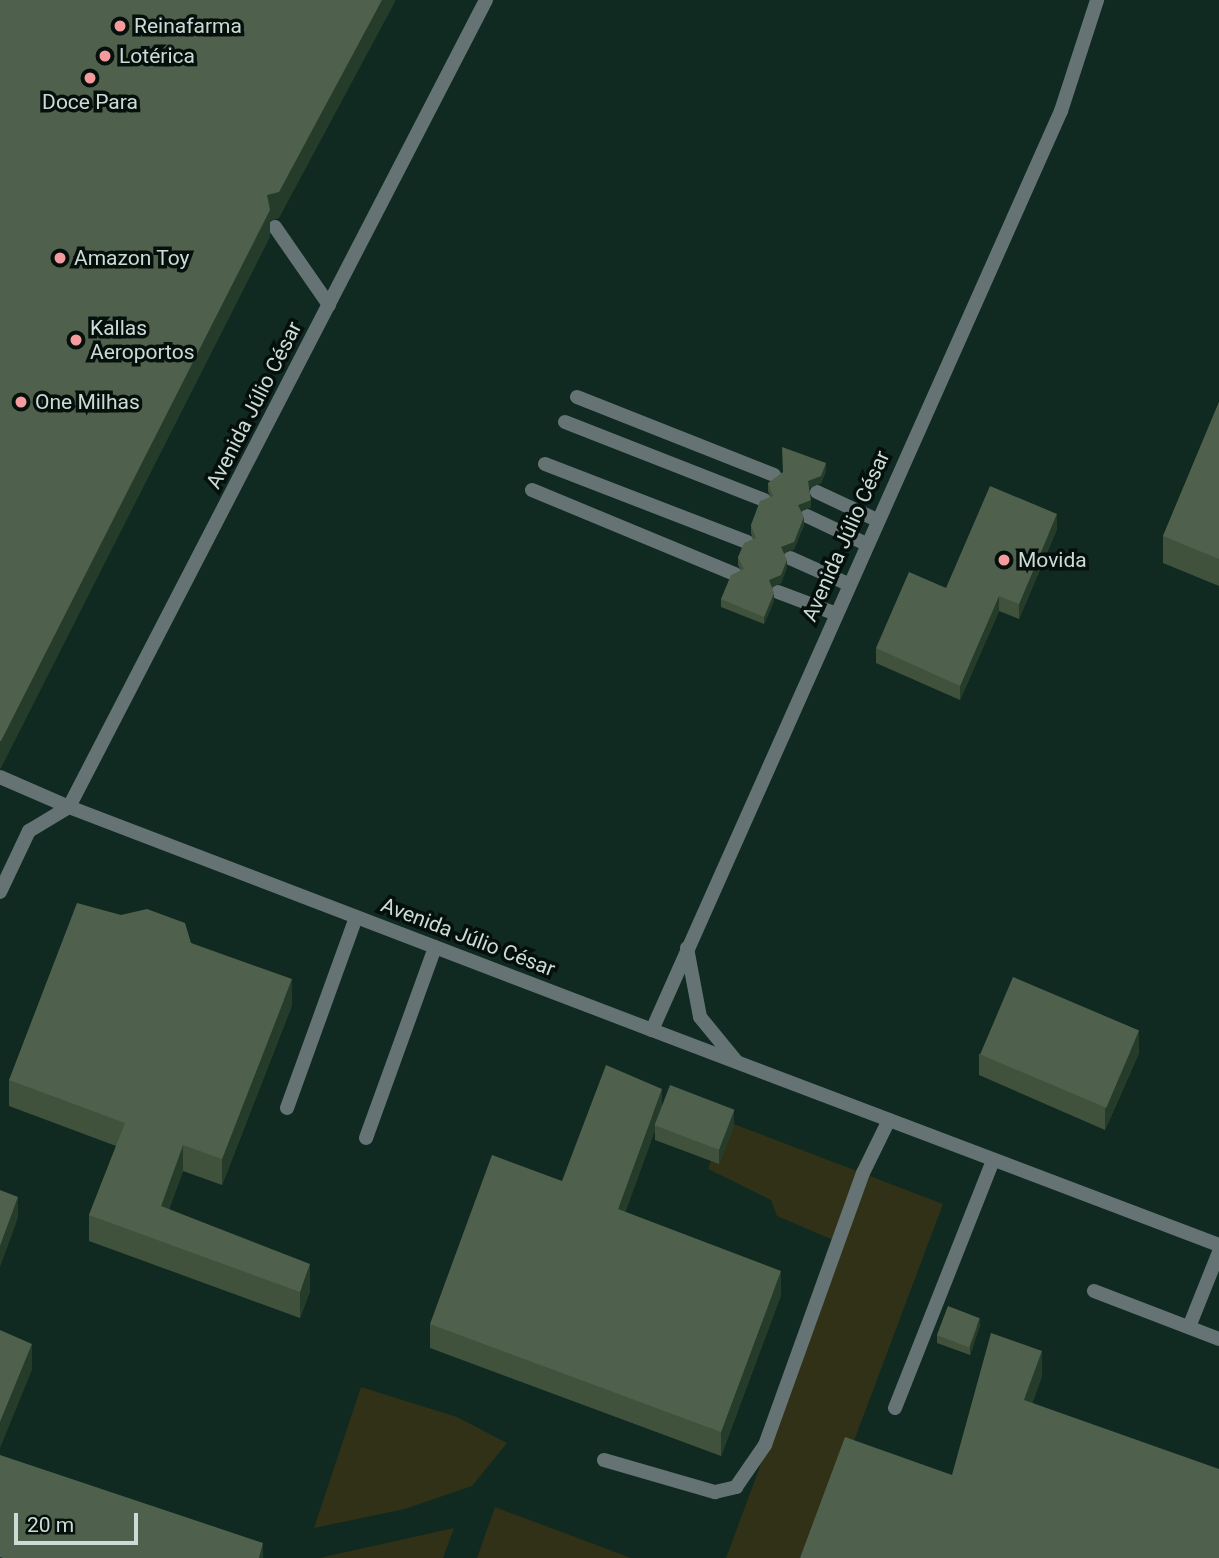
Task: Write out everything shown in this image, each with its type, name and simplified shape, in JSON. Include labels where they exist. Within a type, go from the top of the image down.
[{"type":"street","name":"Avenida Júlio César","points":[[486,0],[69,807],[652,1030],[846,583],[1061,111],[1097,0]]},
{"type":"street","points":[[275,227],[329,305]]},
{"type":"street","points":[[577,397],[774,475]]},
{"type":"street","points":[[565,422],[764,500]]},
{"type":"street","points":[[545,464],[747,542]]},
{"type":"street","points":[[532,491],[735,574]]},
{"type":"street","points":[[817,492],[875,519]]},
{"type":"street","points":[[807,516],[864,543]]},
{"type":"street","points":[[790,558],[846,583]]},
{"type":"street","points":[[778,592],[834,613]]},
{"type":"street","points":[[0,777],[69,807]]},
{"type":"street","points":[[0,892],[29,831],[69,807]]},
{"type":"street","points":[[287,1108],[356,917]]},
{"type":"street","points":[[366,1138],[435,947]]},
{"type":"street","points":[[687,948],[700,1017],[741,1065]]},
{"type":"street","points":[[652,1030],[1219,1245]]},
{"type":"street","points":[[604,1460],[715,1492],[736,1487],[765,1445],[863,1173],[889,1120]]},
{"type":"street","points":[[895,1408],[993,1160]]},
{"type":"street","points":[[1189,1327],[1219,1252]]},
{"type":"street","points":[[1094,1291],[1219,1339]]},
{"type":"green space","points":[[726,1121],[943,1204],[810,1558],[726,1558],[828,1283],[838,1242],[777,1216],[771,1200],[708,1169]]},
{"type":"green space","points":[[361,1387],[457,1417],[507,1443],[472,1486],[405,1509],[314,1528]]},
{"type":"green space","points":[[495,1507],[631,1558],[477,1558]]},
{"type":"green space","points":[[454,1528],[443,1558],[319,1558]]},
{"type":"building","points":[[0,0],[382,0],[279,192],[267,195],[270,210],[1,741],[0,741]]},
{"type":"building","points":[[1219,402],[1219,559],[1163,536]]},
{"type":"building","points":[[782,447],[826,463],[821,476],[808,481],[811,500],[798,505],[804,517],[794,542],[781,547],[787,560],[781,575],[769,580],[774,593],[764,617],[721,599],[731,575],[744,569],[738,557],[744,543],[756,538],[751,525],[760,501],[773,496],[768,483],[783,472]]},
{"type":"building","points":[[990,486],[1057,514],[1019,604],[999,596],[960,686],[876,648],[909,572],[946,588]]},
{"type":"building","points":[[77,903],[121,915],[147,909],[185,923],[191,943],[292,979],[222,1159],[183,1145],[161,1206],[310,1264],[300,1292],[89,1215],[125,1123],[9,1080]]},
{"type":"building","points":[[1013,977],[1139,1031],[1106,1108],[980,1054]]},
{"type":"building","points":[[606,1065],[662,1089],[618,1209],[781,1271],[721,1432],[430,1324],[492,1155],[562,1181]]},
{"type":"building","points":[[670,1085],[734,1110],[719,1150],[655,1125]]},
{"type":"building","points":[[0,1190],[18,1197],[0,1246]]},
{"type":"building","points":[[948,1306],[980,1318],[969,1347],[937,1335]]},
{"type":"building","points":[[0,1330],[32,1344],[0,1422]]},
{"type":"building","points":[[991,1333],[1042,1351],[1024,1400],[1219,1469],[1219,1558],[800,1558],[845,1437],[952,1475]]},
{"type":"building","points":[[0,1455],[263,1543],[259,1558],[0,1557]]},
{"type":"place","name":"Reinafarma","points":[[120,26]]},
{"type":"place","name":"Lotérica","points":[[105,56]]},
{"type":"place","name":"Doce Para","points":[[90,78]]},
{"type":"place","name":"Amazon Toy","points":[[60,258]]},
{"type":"place","name":"Kallas Aeroportos","points":[[76,340]]},
{"type":"place","name":"One Milhas","points":[[21,402]]},
{"type":"place","name":"Movida","points":[[1004,560]]}]
